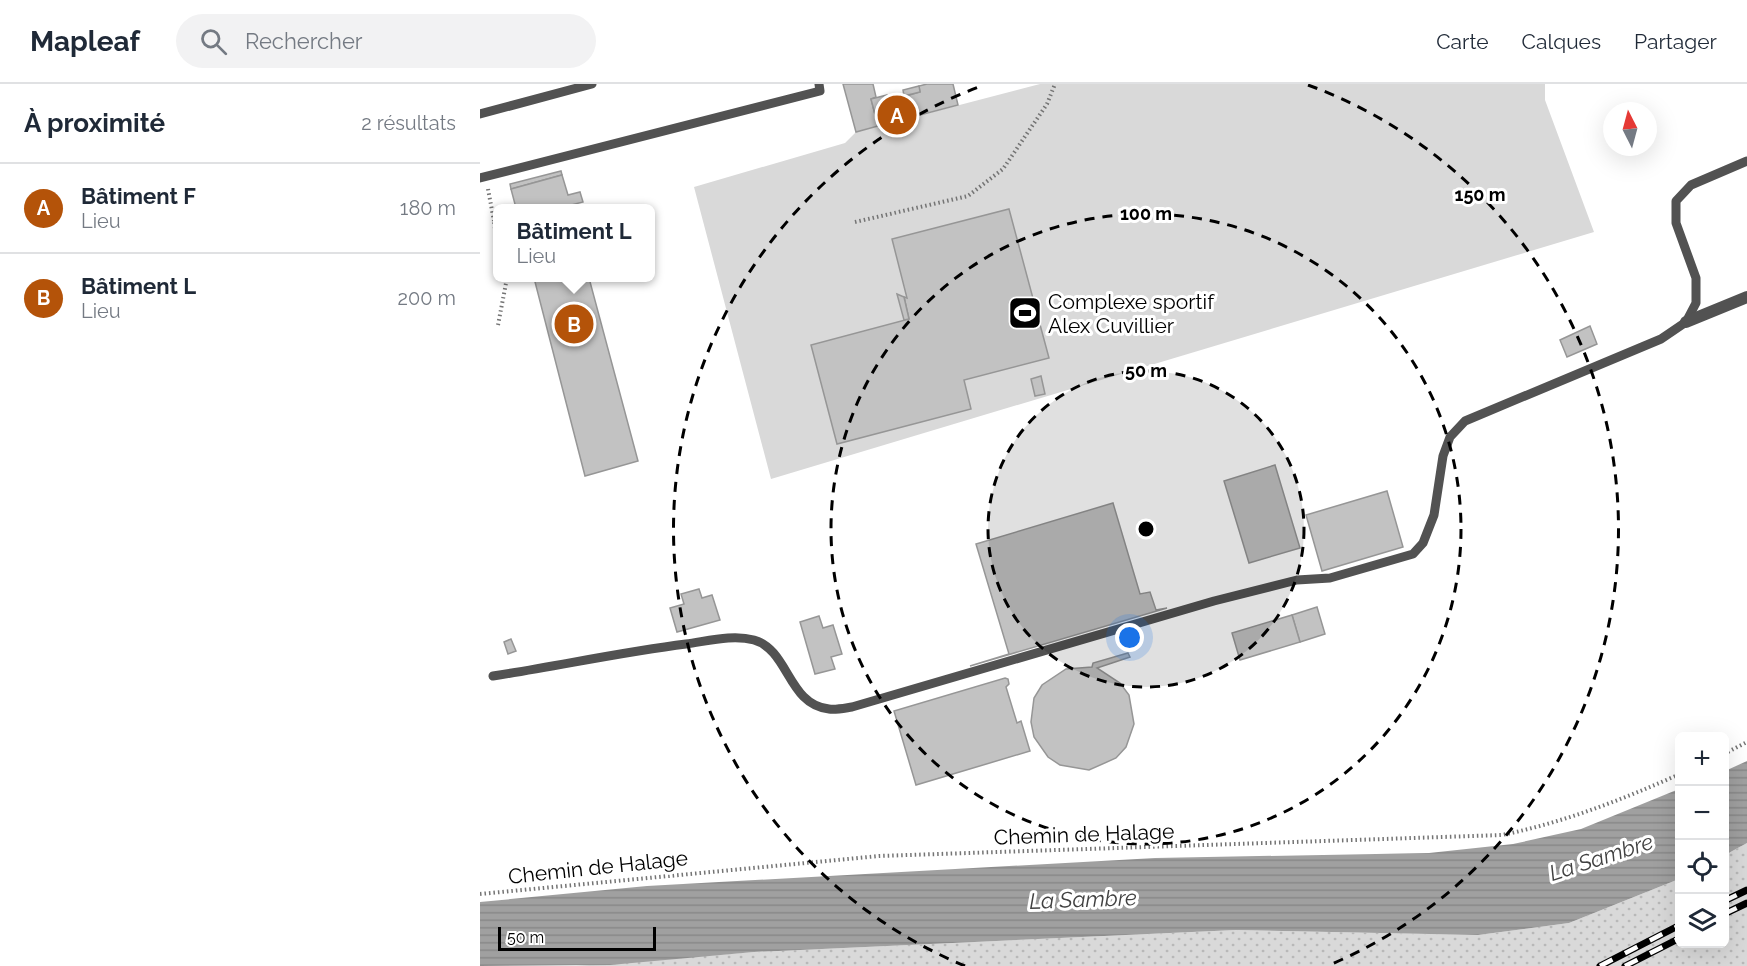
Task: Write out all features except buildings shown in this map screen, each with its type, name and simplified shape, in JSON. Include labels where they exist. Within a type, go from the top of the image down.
[{"type":"street","points":[[1686,322],[1747,297]]},
{"type":"lane","points":[[480,114],[592,84]]},
{"type":"lane","points":[[480,178],[820,91],[819,84]]},
{"type":"lane","points":[[493,676],[663,645],[742,638],[757,641],[768,649],[799,694],[813,704],[829,710],[852,707],[1214,601],[1297,580],[1330,578],[1413,554],[1424,543],[1434,515],[1443,456],[1450,437],[1465,421],[1661,339],[1686,322],[1696,303],[1696,278],[1676,223],[1676,201],[1691,185],[1747,162]]},
{"type":"path","points":[[855,222],[968,196],[1003,169],[1047,104],[1055,84]]},
{"type":"path","points":[[498,325],[506,282]]},
{"type":"path","points":[[1729,752],[1747,742]]},
{"type":"path","name":"Chemin de Halage","points":[[480,894],[879,856],[1502,835],[1545,826],[1596,810],[1675,776]]},
{"type":"shaded area","name":"Complexe sportif Alex Cuvillier","points":[[1040,84],[1545,84],[1545,100],[1594,232],[771,479],[694,187],[845,143],[856,132]]},
{"type":"shaded area","points":[[1747,843],[1747,966],[576,966],[754,952],[1236,930],[1478,935],[1569,923],[1675,881],[1675,948],[1729,948],[1729,853]]},
{"type":"water","points":[[1747,761],[1747,843],[1729,853],[1729,786],[1729,769]]},
{"type":"water","name":"La Sambre","points":[[1675,791],[1675,881],[1569,923],[1478,935],[1236,930],[754,952],[610,965],[480,966],[480,902],[647,886],[1155,858],[1429,853],[1513,844],[1581,829]]},
{"type":"railway","points":[[1729,899],[1747,890]]},
{"type":"railway","points":[[1729,912],[1747,903]]},
{"type":"railway","points":[[1600,966],[1675,928]]},
{"type":"railway","points":[[1625,966],[1675,941]]},
{"type":"place","name":"Bâtiment F","points":[[897,115]]},
{"type":"place","name":"Complexe sportif Alex Cuvillier","points":[[1025,313]]},
{"type":"place","name":"Bâtiment L","points":[[574,324]]}]
